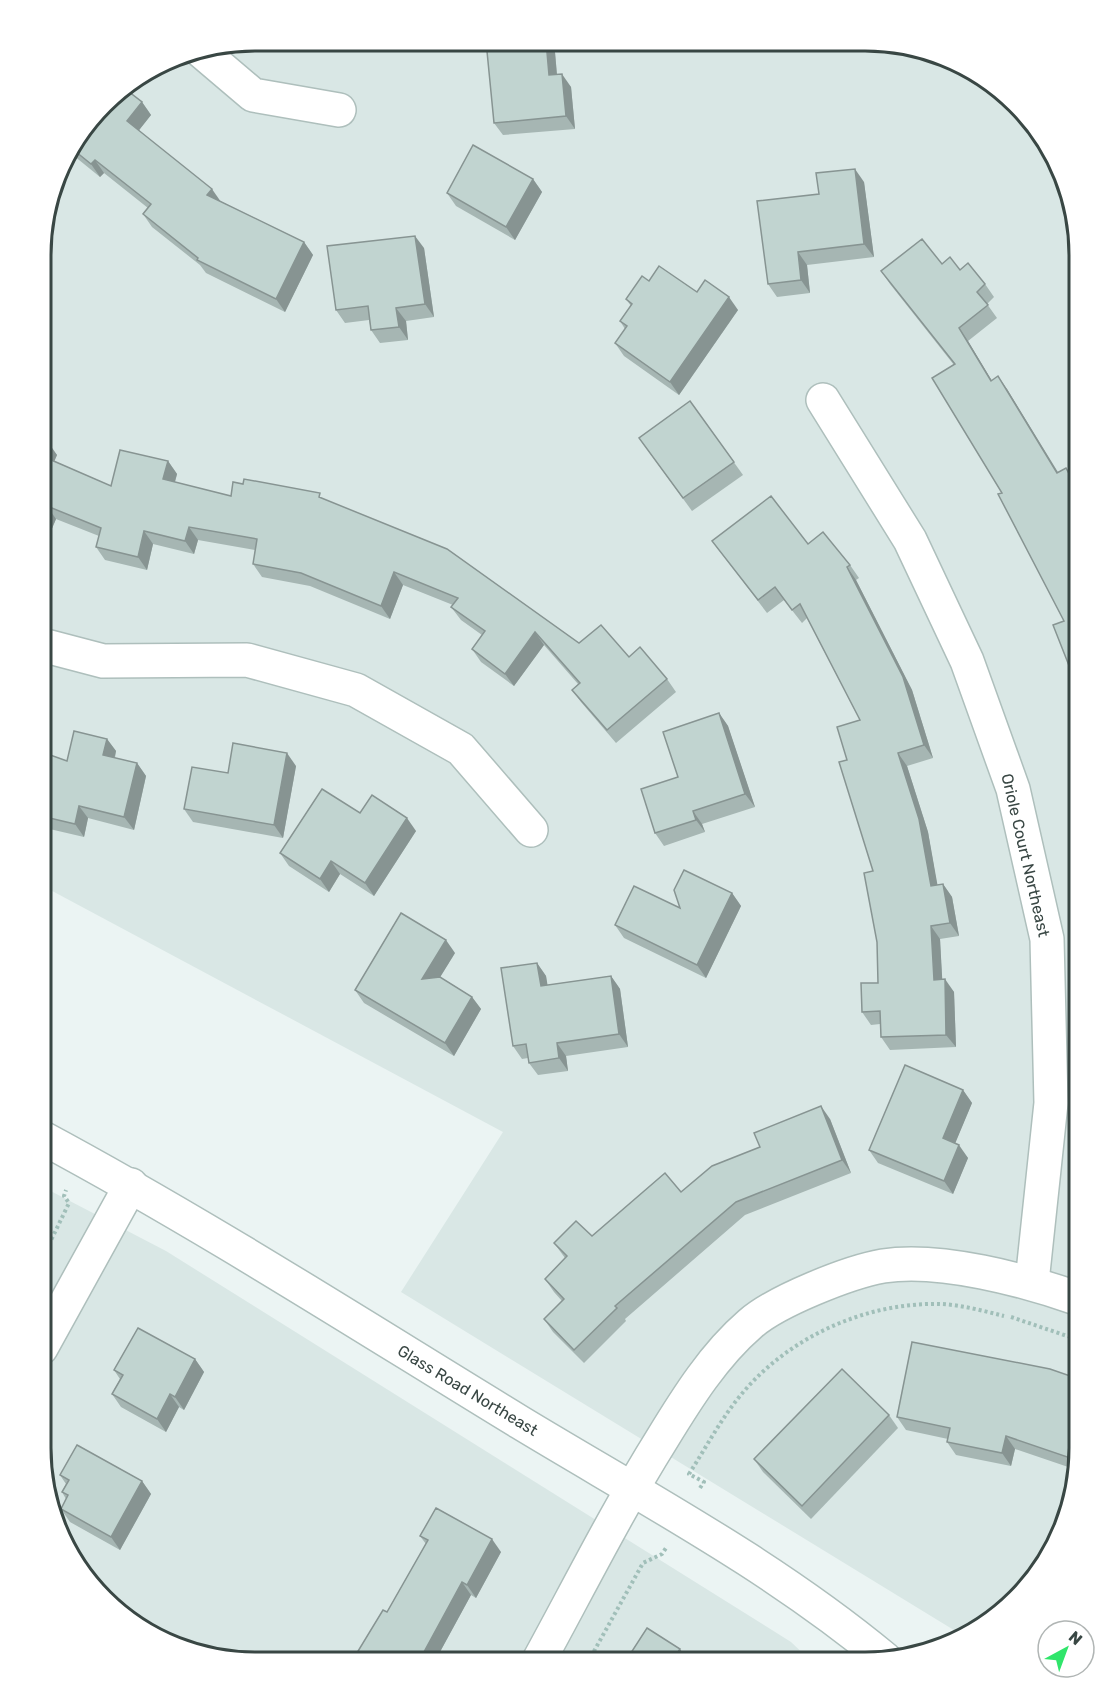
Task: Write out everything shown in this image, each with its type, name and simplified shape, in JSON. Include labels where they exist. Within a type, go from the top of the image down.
[{"type":"street","points":[[208,57],[253,95],[339,110]]},
{"type":"street","name":"Oriole Court Northeast","points":[[823,400],[910,540],[967,661],[1013,789],[1047,939],[1051,1103],[1032,1282]]},
{"type":"street","points":[[51,647],[104,660],[247,660],[356,690],[461,749],[531,830]]},
{"type":"street","name":"Glass Road Northeast","points":[[51,1142],[131,1185],[631,1489],[742,1553],[838,1620],[876,1651]]},
{"type":"street","points":[[51,1330],[131,1185]]},
{"type":"street","points":[[543,1652],[631,1489],[694,1387],[751,1323],[815,1287],[884,1266],[944,1266],[1032,1282],[1069,1295]]},
{"type":"path","points":[[51,1241],[69,1203],[64,1196],[67,1185]]},
{"type":"path","points":[[699,1490],[704,1482],[689,1474],[746,1388],[791,1349],[840,1323],[886,1310],[942,1304],[1009,1317],[1069,1337]]},
{"type":"path","points":[[594,1652],[643,1563],[662,1554],[669,1542]]},
{"type":"shaded area","points":[[241,51],[865,51],[918,58],[943,66],[989,93],[1027,131],[1042,153],[1054,177],[1065,215],[1069,255],[1069,1462],[1065,1488],[1054,1526],[1027,1572],[989,1610],[955,1631],[401,1292],[503,1132],[51,890],[51,255],[58,202],[66,177],[85,141],[102,120],[131,93],[177,66],[215,55]]},
{"type":"shaded area","points":[[51,1191],[166,1251],[791,1642],[802,1652],[255,1652],[202,1645],[177,1637],[153,1625],[131,1610],[93,1572],[66,1526],[55,1488],[51,1462]]},
{"type":"building","points":[[487,51],[547,51],[549,75],[562,74],[566,116],[494,123]]},
{"type":"building","points":[[131,93],[142,102],[127,121],[212,189],[207,195],[304,242],[276,299],[197,260],[198,258],[143,214],[151,204],[95,160],[91,164],[78,153],[102,120]]},
{"type":"building","points":[[473,145],[533,179],[506,227],[447,193]]},
{"type":"building","points":[[855,169],[864,244],[798,252],[801,280],[768,284],[757,201],[819,194],[816,173]]},
{"type":"building","points":[[415,236],[425,304],[396,308],[399,327],[371,330],[368,306],[336,310],[327,246]]},
{"type":"building","points":[[922,239],[942,264],[950,257],[960,270],[968,263],[985,284],[977,292],[988,305],[959,328],[991,381],[998,376],[1057,473],[1066,468],[1069,474],[1069,666],[1053,625],[1064,621],[998,494],[1002,493],[932,378],[955,364],[881,271]]},
{"type":"building","points":[[659,266],[697,292],[705,280],[729,297],[670,382],[615,343],[627,326],[620,321],[632,304],[626,299],[642,276],[649,281]]},
{"type":"building","points":[[690,401],[734,462],[683,498],[639,438]]},
{"type":"building","points":[[120,450],[168,461],[163,479],[231,496],[233,482],[243,484],[244,479],[320,493],[319,497],[447,549],[579,643],[601,625],[629,657],[640,647],[667,679],[607,730],[572,690],[580,683],[535,632],[505,674],[472,649],[485,631],[451,607],[458,598],[394,572],[381,606],[301,573],[253,564],[257,539],[189,527],[185,541],[144,531],[138,557],[96,547],[101,528],[51,508],[51,460],[111,486]]},
{"type":"building","points":[[771,496],[808,544],[823,532],[850,565],[847,567],[903,677],[924,745],[898,753],[919,819],[931,886],[943,884],[950,923],[931,926],[934,980],[945,979],[946,1035],[881,1037],[880,1011],[862,1012],[861,983],[878,983],[877,942],[864,873],[873,871],[839,762],[847,760],[837,727],[860,720],[800,604],[792,610],[775,587],[758,600],[712,541]]},
{"type":"building","points":[[719,713],[745,794],[693,811],[696,820],[655,833],[641,789],[678,777],[663,732]]},
{"type":"building","points":[[74,731],[107,739],[103,755],[137,763],[124,817],[79,806],[75,824],[51,818],[51,755],[67,761]]},
{"type":"building","points":[[233,743],[287,753],[274,825],[184,809],[192,767],[228,773]]},
{"type":"building","points":[[322,789],[360,813],[372,795],[407,818],[365,883],[331,861],[320,879],[280,853]]},
{"type":"building","points":[[684,870],[732,893],[697,965],[615,925],[634,886],[680,908],[674,890]]},
{"type":"building","points":[[401,913],[446,940],[422,979],[440,977],[472,997],[445,1043],[355,990]]},
{"type":"building","points":[[537,963],[541,986],[611,976],[619,1034],[557,1043],[559,1058],[529,1063],[526,1044],[513,1046],[501,968]]},
{"type":"building","points":[[905,1065],[963,1090],[943,1138],[959,1145],[944,1181],[869,1150]]},
{"type":"building","points":[[821,1106],[842,1160],[736,1202],[615,1306],[617,1308],[574,1350],[544,1319],[564,1299],[545,1279],[567,1256],[554,1243],[576,1221],[592,1236],[665,1173],[681,1192],[712,1166],[760,1147],[754,1133]]},
{"type":"building","points":[[138,1328],[195,1359],[175,1397],[170,1394],[157,1419],[112,1394],[123,1375],[114,1370]]},
{"type":"building","points":[[912,1342],[1050,1369],[1069,1376],[1069,1458],[1006,1436],[1002,1453],[947,1442],[950,1428],[897,1417]]},
{"type":"building","points":[[842,1369],[889,1415],[802,1506],[754,1459]]},
{"type":"building","points":[[77,1445],[142,1481],[111,1537],[61,1509],[68,1495],[62,1492],[69,1480],[60,1475]]},
{"type":"building","points":[[436,1508],[492,1539],[467,1585],[462,1582],[424,1652],[357,1652],[383,1610],[387,1612],[428,1540],[420,1536]]},
{"type":"building","points":[[647,1628],[680,1649],[678,1652],[631,1652]]}]
